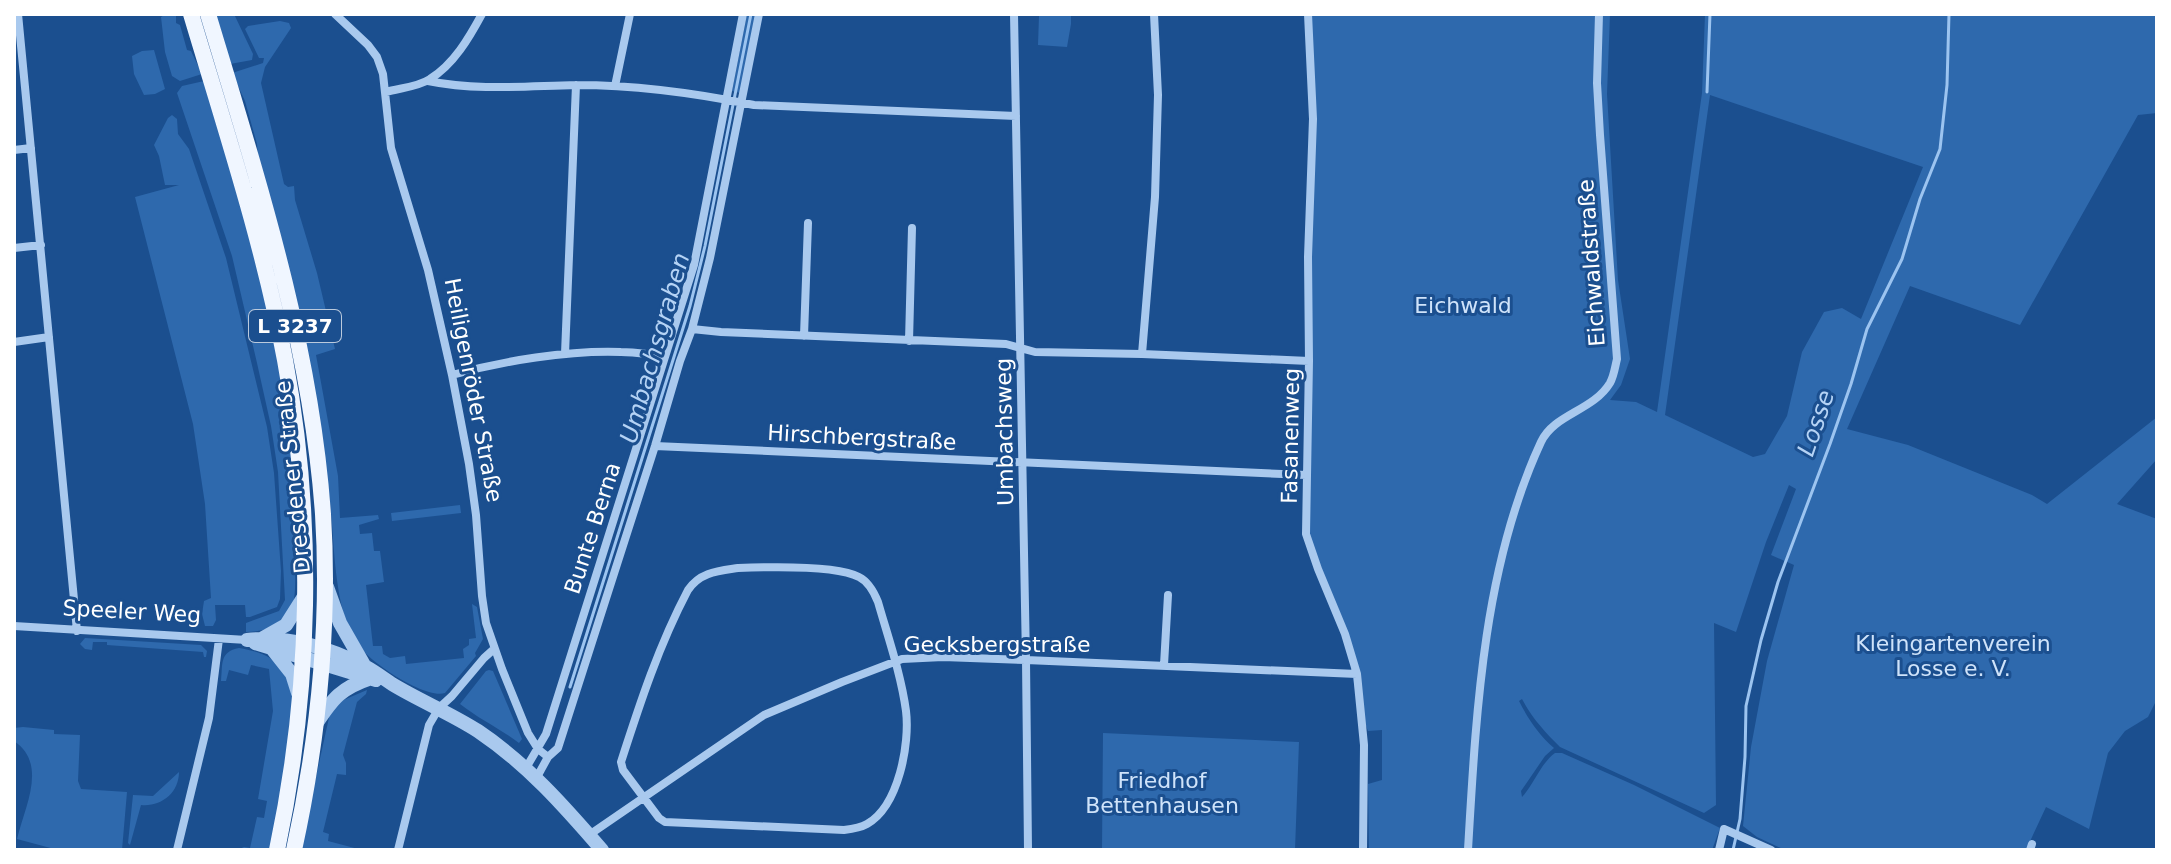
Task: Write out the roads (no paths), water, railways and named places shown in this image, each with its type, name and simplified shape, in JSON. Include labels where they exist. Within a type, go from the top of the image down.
[{"type":"main road","name":"Dresdener Straße","points":[[191,14],[269,284],[285,361],[300,476],[305,595],[303,650],[292,765],[277,850]]},
{"type":"main road","name":"Dresdener Straße","points":[[208,14],[267,217],[302,358],[323,514],[323,655],[308,777],[294,850]]},
{"type":"street","points":[[18,14],[18,49],[41,245],[77,631]]},
{"type":"street","name":"Heiligenröder Straße","points":[[335,14],[368,45],[377,57],[383,74],[391,148],[428,270],[452,375],[471,477],[486,623],[528,733],[538,749],[548,757]]},
{"type":"street","points":[[386,92],[428,81],[449,64],[482,14]]},
{"type":"street","points":[[615,86],[630,14]]},
{"type":"street","name":"Bunte Berna","points":[[548,757],[558,748],[692,329],[710,258],[734,100],[743,14]]},
{"type":"street","name":"Bunte Berna","points":[[531,772],[546,734],[694,265],[734,100],[759,14]]},
{"type":"street","name":"Umbachsweg","points":[[1014,14],[1028,850]]},
{"type":"street","points":[[1142,354],[1155,197],[1158,95],[1154,14]]},
{"type":"street","name":"Fasanenweg","points":[[1308,14],[1313,119],[1308,257],[1306,534],[1345,634],[1357,674],[1364,745],[1363,850]]},
{"type":"street","name":"Eichwaldstraße","points":[[1468,850],[1486,644],[1505,543],[1543,438],[1551,427],[1601,396],[1612,380],[1617,359],[1599,122],[1599,14]]},
{"type":"street","points":[[428,81],[490,88],[615,86],[754,105],[1016,116]]},
{"type":"street","points":[[565,354],[576,85]]},
{"type":"street","points":[[14,150],[31,148]]},
{"type":"street","points":[[804,336],[808,223]]},
{"type":"street","points":[[909,341],[912,228]]},
{"type":"street","points":[[14,248],[41,245]]},
{"type":"street","points":[[692,329],[1006,344],[1035,352],[1309,361]]},
{"type":"street","points":[[14,342],[49,337]]},
{"type":"street","points":[[452,375],[481,367],[565,354],[621,352],[665,356]]},
{"type":"street","name":"Hirschbergstraße","points":[[655,446],[1306,475]]},
{"type":"street","points":[[805,569],[860,577],[878,602],[894,661],[906,710],[907,737],[890,797],[868,824],[844,830],[662,822],[621,764],[646,686],[677,611],[693,582],[712,571],[805,569]]},
{"type":"street","points":[[315,725],[340,692],[368,672],[340,623],[325,579]]},
{"type":"street","points":[[299,703],[292,674],[268,644],[286,625],[305,595]]},
{"type":"street","points":[[1164,665],[1168,595]]},
{"type":"street","name":"Speeler Weg","points":[[14,626],[247,640],[323,655],[368,672],[439,708],[477,730],[531,772]]},
{"type":"street","points":[[177,850],[209,718],[219,639]]},
{"type":"street","points":[[398,850],[429,725],[439,708],[494,649]]},
{"type":"street","name":"Gecksbergstraße","points":[[589,835],[764,715],[894,661],[943,657],[1357,674]]},
{"type":"street","points":[[548,757],[531,772],[602,850]]},
{"type":"street","points":[[1719,850],[1727,830],[1771,850]]},
{"type":"waterway","name":"Umbachsgraben","points":[[570,687],[690,306],[705,246],[751,14]]},
{"type":"waterway","points":[[1707,92],[1710,14]]},
{"type":"waterway","name":"Losse","points":[[1733,850],[1740,819],[1746,706],[1761,640],[1778,582],[1830,444],[1867,329],[1902,259],[1920,199],[1940,149],[1947,85],[1949,14]]},
{"type":"park label","name":"Eichwald","points":[[1463,305]]},
{"type":"park label","name":"Kleingartenverein Losse e. V.","points":[[1953,656]]},
{"type":"park label","name":"Friedhof Bettenhausen","points":[[1162,792]]}]
